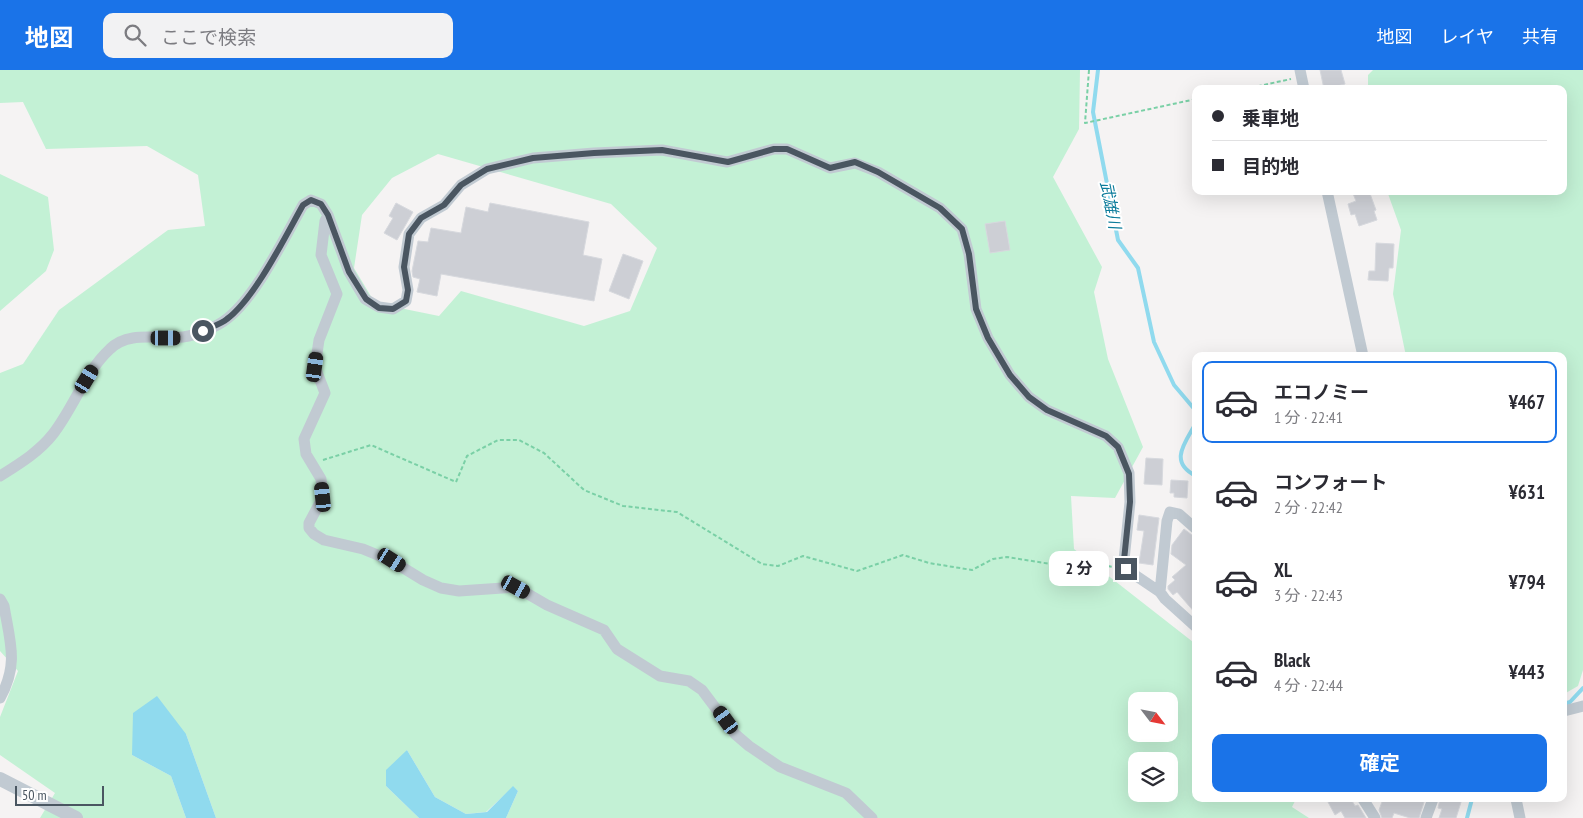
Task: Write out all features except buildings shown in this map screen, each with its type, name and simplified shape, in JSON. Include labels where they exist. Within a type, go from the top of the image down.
[{"type":"street","points":[[0,476],[29,458],[52,435],[97,363],[110,348],[121,341],[132,338],[183,337],[203,331],[227,319],[242,304],[259,280],[303,205],[311,200],[321,204],[328,215],[349,272],[366,299],[379,308],[393,309],[406,301],[408,290],[404,267],[409,234],[421,218],[444,205],[461,185],[487,169],[533,158],[662,150],[728,162],[774,149],[787,149],[830,168],[855,162],[878,172],[940,208],[962,229],[969,254],[976,309],[985,331],[1010,375],[1029,397],[1047,410],[1106,436],[1118,447],[1129,474],[1130,502],[1124,560],[1126,569],[1160,592],[1165,600],[1192,624]]},
{"type":"street","points":[[1328,195],[1362,352]]},
{"type":"street","points":[[328,215],[324,221],[321,255],[337,294],[319,340],[315,367],[325,393],[304,439],[306,454],[321,479],[323,497],[309,523],[309,528],[314,534],[324,540],[363,549],[392,560],[423,580],[441,588],[459,592],[516,587],[547,605],[604,630],[617,649],[660,676],[689,681],[702,690],[736,734],[749,746],[780,767],[846,793],[872,818]]},
{"type":"street","points":[[1160,592],[1167,521],[1170,512],[1179,514],[1192,525]]},
{"type":"street","points":[[0,599],[4,606],[13,657],[8,684],[0,698]]},
{"type":"street","points":[[1567,710],[1583,706]]},
{"type":"street","points":[[0,779],[76,818]]},
{"type":"street","points":[[1365,802],[1375,818]]},
{"type":"street","points":[[1426,818],[1432,802]]},
{"type":"street","points":[[1517,802],[1520,818]]},
{"type":"path","points":[[1090,70],[1085,123],[1192,100]]},
{"type":"path","points":[[1258,85],[1300,73]]},
{"type":"path","points":[[306,454],[318,461],[371,445],[456,482],[467,456],[498,440],[519,440],[544,453],[584,490],[623,506],[677,512],[762,564],[778,566],[803,556],[857,571],[902,555],[929,563],[972,570],[993,559],[1007,557],[1082,569],[1101,565],[1126,569]]},
{"type":"green space","points":[[0,70],[1080,70],[1079,129],[1053,177],[1102,267],[1094,292],[1108,359],[1143,447],[1115,498],[1071,496],[1074,549],[1192,641],[1192,802],[1294,802],[1292,807],[1309,818],[506,818],[518,791],[513,787],[486,812],[466,814],[435,797],[407,750],[386,786],[419,818],[216,818],[186,734],[132,755],[171,776],[186,818],[40,818],[55,793],[0,755],[0,717],[18,671],[0,651],[0,373],[23,364],[59,310],[168,230],[205,226],[198,175],[147,146],[46,149],[23,102],[0,103]],"holes":[[[438,154],[611,204],[657,248],[630,311],[584,326],[461,291],[439,316],[375,303],[354,268],[362,215],[392,178]]]},
{"type":"green space","points":[[1373,70],[1583,70],[1583,670],[1578,686],[1567,692],[1567,352],[1405,352],[1393,294],[1401,230],[1388,195],[1567,195],[1567,85],[1368,85],[1368,75]]},
{"type":"green space","points":[[0,174],[48,197],[54,250],[46,271],[0,311]]},
{"type":"water","points":[[157,696],[186,734],[216,818],[186,818],[171,776],[132,755],[133,713]]},
{"type":"water","points":[[407,750],[435,797],[466,814],[487,812],[513,786],[518,791],[506,818],[419,818],[386,786],[386,770]]},
{"type":"waterway","name":"武雄川","points":[[1098,70],[1093,112],[1118,240],[1138,268],[1154,342],[1174,385],[1192,406]]},
{"type":"waterway","name":"武雄川","points":[[1192,430],[1181,452],[1183,465],[1192,474]]},
{"type":"waterway","points":[[1567,703],[1583,688]]},
{"type":"waterway","name":"武雄川","points":[[1467,818],[1471,802]]},
{"type":"route","points":[[203,331],[227,319],[242,304],[259,280],[303,205],[311,200],[321,204],[328,215],[349,272],[366,299],[379,308],[393,309],[406,301],[408,290],[404,267],[409,234],[421,218],[444,205],[461,185],[487,169],[533,158],[662,150],[728,162],[774,149],[787,149],[830,168],[855,162],[878,172],[940,208],[962,229],[969,254],[976,309],[988,338],[1010,375],[1029,397],[1047,410],[1106,436],[1118,447],[1129,474],[1130,502],[1124,560],[1126,569]]}]
